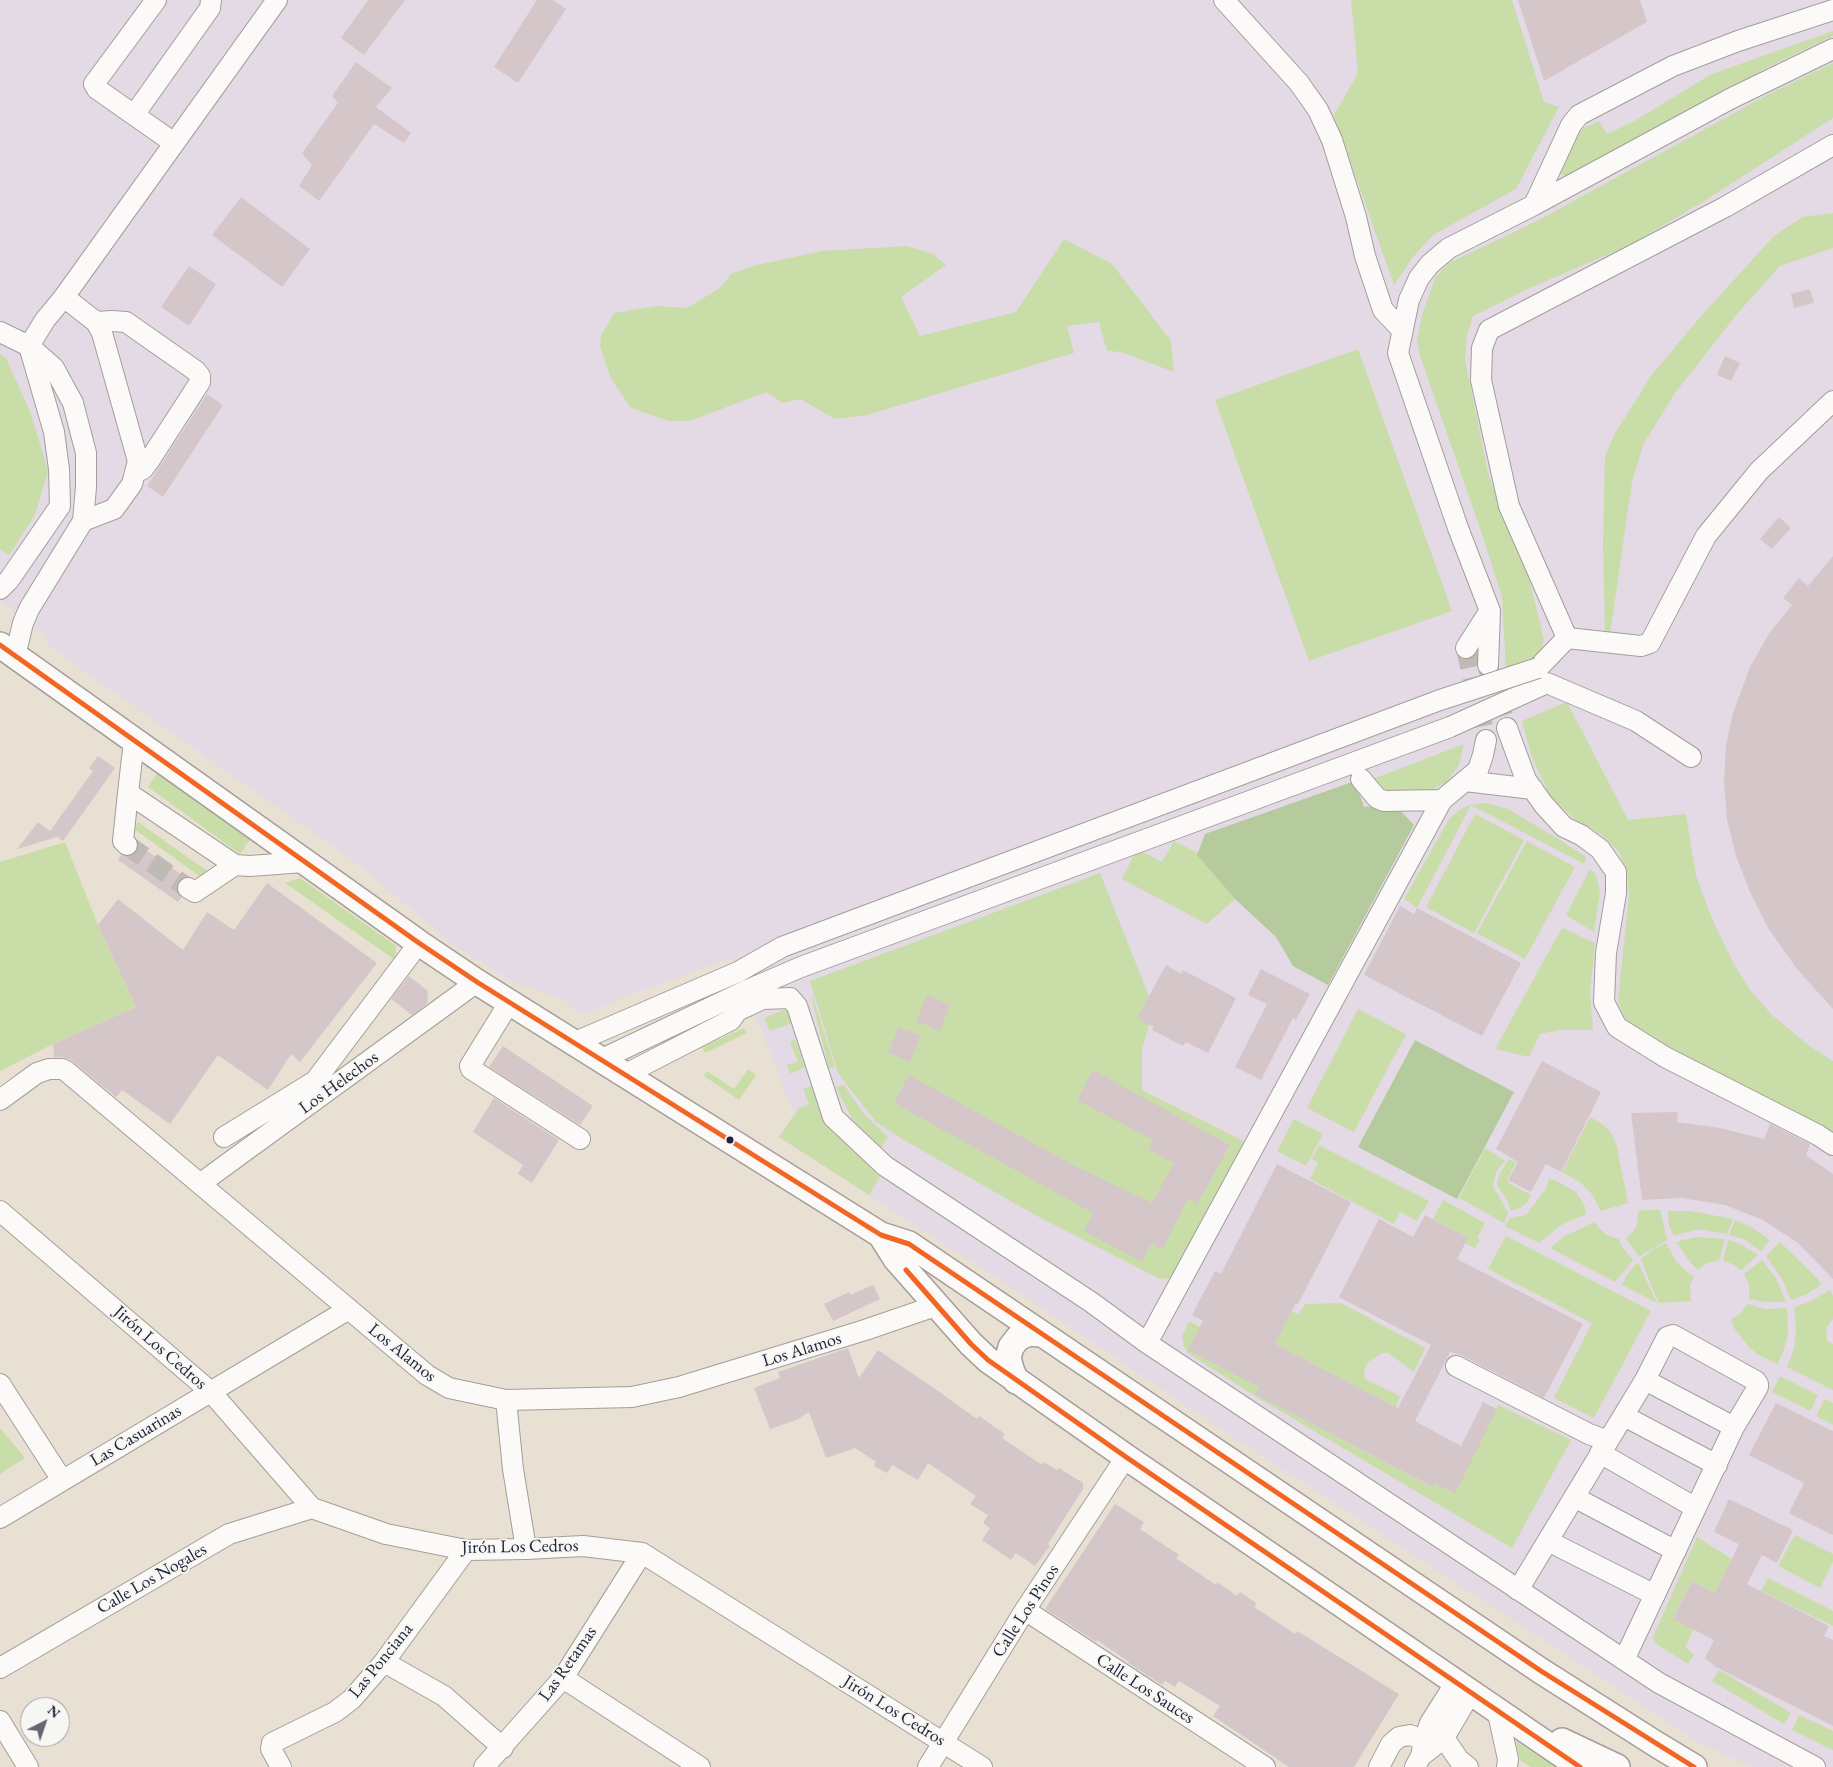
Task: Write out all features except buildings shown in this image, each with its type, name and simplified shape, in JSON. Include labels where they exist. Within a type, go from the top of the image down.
[{"type":"main road","points":[[8,650],[304,862],[477,982],[881,1235],[909,1244],[1541,1671],[1694,1767]]},
{"type":"main road","points":[[881,1235],[896,1259],[980,1353],[1016,1381],[1580,1767]]},
{"type":"main road","points":[[1016,1381],[1008,1358],[1011,1346],[1018,1338],[1028,1333],[1040,1334]]},
{"type":"main road","points":[[1502,1713],[1618,1767]]},
{"type":"street","points":[[156,0],[94,84],[97,89],[174,143]]},
{"type":"street","points":[[134,115],[210,8],[211,0]]},
{"type":"street","points":[[0,589],[9,580],[60,506],[59,469],[54,432],[29,346],[45,320],[64,297],[277,0]]},
{"type":"street","points":[[1224,0],[1299,83],[1318,110],[1332,140],[1356,217],[1364,256],[1383,310],[1402,330]]},
{"type":"street","points":[[1534,205],[1571,125],[1579,115],[1669,67],[1738,41],[1833,10]]},
{"type":"street","points":[[1488,665],[1490,611],[1458,528],[1398,353],[1409,300],[1419,278],[1430,264],[1449,248],[1534,205],[1730,99],[1833,49]]},
{"type":"street","points":[[1567,638],[1509,506],[1481,380],[1482,348],[1489,330],[1725,206],[1832,145]]},
{"type":"street","points":[[64,297],[96,322],[102,333],[138,461],[132,484],[114,509],[82,521]]},
{"type":"street","points":[[96,322],[112,320],[126,322],[196,371],[200,376],[200,382],[149,461],[143,469],[136,472]]},
{"type":"street","points":[[0,332],[29,346],[54,368],[73,403],[86,452],[86,487],[82,521],[29,609],[8,650]]},
{"type":"street","points":[[1567,638],[1641,646],[1650,643],[1706,536],[1759,471],[1833,402]]},
{"type":"street","points":[[1466,648],[1490,611]]},
{"type":"street","points":[[572,1043],[738,972],[782,947],[1440,700],[1538,668],[1567,638]]},
{"type":"street","points":[[600,1060],[745,991],[801,967],[1450,727],[1547,683],[1636,721],[1691,757]]},
{"type":"street","points":[[1147,1342],[1195,1258],[1288,1082],[1442,800],[1478,770],[1485,747],[1511,736],[1526,780],[1544,805],[1564,827],[1581,835],[1600,849],[1616,872],[1616,893],[1606,953],[1604,1002],[1617,1027],[1665,1057],[1818,1135],[1833,1145]]},
{"type":"street","points":[[128,845],[123,840],[134,741]]},
{"type":"street","points":[[1361,779],[1377,798],[1384,801],[1442,800]]},
{"type":"street","points":[[1465,781],[1533,789]]},
{"type":"street","points":[[128,794],[235,865],[250,866],[304,862]]},
{"type":"street","points":[[188,888],[195,892],[235,865]]},
{"type":"street","points":[[224,1136],[315,1081],[419,943]]},
{"type":"street","name":"Los Helechos","points":[[201,1183],[477,982]]},
{"type":"street","points":[[624,1075],[731,1020],[741,1022],[767,1010],[774,1000],[790,998],[794,1001],[822,1078],[833,1117],[885,1166],[1624,1660],[1660,1683],[1814,1767]]},
{"type":"street","points":[[509,1003],[470,1066],[470,1069],[580,1138]]},
{"type":"street","name":"Los Alamos","points":[[0,1100],[37,1072],[49,1069],[62,1069],[201,1183],[437,1383],[449,1388],[506,1400],[616,1399],[648,1394],[698,1382],[865,1330],[938,1305]]},
{"type":"street","name":"Jirón Los Cedros","points":[[0,1212],[211,1392],[312,1508],[386,1534],[466,1550],[583,1546],[642,1553],[982,1767]]},
{"type":"street","name":"Las Casuarinas","points":[[0,1518],[349,1309]]},
{"type":"street","points":[[1518,1590],[1646,1380],[1667,1338],[1673,1335],[1758,1384],[1758,1388],[1734,1428],[1624,1660]]},
{"type":"street","points":[[1456,1366],[1589,1434],[1604,1447],[1696,1508]]},
{"type":"street","points":[[1646,1380],[1734,1428]]},
{"type":"street","points":[[0,1384],[62,1480]]},
{"type":"street","points":[[506,1400],[513,1469],[526,1549]]},
{"type":"street","points":[[1624,1416],[1717,1465]]},
{"type":"street","name":"Calle Los Pinos","points":[[928,1767],[1025,1610],[1126,1457]]},
{"type":"street","points":[[1574,1497],[1676,1551]]},
{"type":"street","name":"Calle Los Nogales","points":[[0,1668],[229,1534],[312,1508]]},
{"type":"street","points":[[1548,1541],[1655,1595]]},
{"type":"street","name":"Las Ponciana","points":[[281,1767],[271,1749],[272,1743],[342,1707],[384,1662],[466,1550]]},
{"type":"street","name":"Las Retamas","points":[[484,1767],[503,1748],[562,1678],[642,1553]]},
{"type":"street","name":"Calle Los Sauces","points":[[1025,1610],[1265,1767]]},
{"type":"street","points":[[384,1662],[444,1696],[503,1748]]},
{"type":"street","points":[[562,1678],[700,1767]]},
{"type":"street","points":[[1420,1754],[1444,1738],[1463,1687]]},
{"type":"street","points":[[1420,1754],[1430,1723],[1463,1687]]},
{"type":"street","points":[[1502,1713],[1508,1767]]},
{"type":"street","points":[[0,1721],[28,1767]]},
{"type":"street","points":[[1379,1767],[1391,1744],[1399,1737],[1410,1734],[1420,1754]]},
{"type":"street","points":[[1444,1738],[1459,1760],[1468,1767]]},
{"type":"shaded area","points":[[0,0],[1833,0],[1833,1767],[1751,1767],[1697,1741],[1235,1438],[1006,1284],[779,1137],[794,1114],[733,957],[627,996],[582,1015],[562,999],[511,981],[456,946],[355,862],[53,649],[46,641],[44,634],[0,601]]},
{"type":"green space","points":[[1351,0],[1512,0],[1544,102],[1559,107],[1516,189],[1433,235],[1413,257],[1394,285],[1334,115],[1358,73]]},
{"type":"green space","points":[[1833,31],[1833,36],[1772,65],[1569,178],[1560,173],[1570,146],[1582,129],[1599,121],[1607,134],[1636,120],[1712,74]]},
{"type":"green space","points":[[1833,63],[1833,118],[1709,198],[1630,245],[1532,287],[1473,316],[1467,335],[1465,359],[1488,473],[1529,578],[1544,640],[1541,651],[1534,658],[1506,670],[1502,597],[1420,356],[1417,341],[1422,315],[1435,278],[1449,263],[1535,222],[1769,94]]},
{"type":"green space","points":[[1833,213],[1833,248],[1780,266],[1737,314],[1675,393],[1643,445],[1632,482],[1610,635],[1605,633],[1603,546],[1605,456],[1614,435],[1651,376],[1702,315],[1774,236],[1802,217]]},
{"type":"green space","points":[[1064,239],[1112,264],[1171,341],[1174,372],[1121,352],[1107,351],[1099,322],[1067,326],[1074,353],[867,415],[835,419],[800,399],[783,403],[766,392],[690,421],[669,421],[631,408],[611,379],[600,346],[601,336],[614,313],[656,306],[687,308],[720,288],[731,274],[753,266],[822,251],[907,246],[933,254],[946,265],[901,297],[920,336],[1016,312]]},
{"type":"green space","points":[[1358,349],[1452,611],[1309,661],[1215,400]]},
{"type":"green space","points":[[0,354],[6,358],[31,414],[48,471],[35,515],[9,555],[0,549]]},
{"type":"green space","points":[[1567,702],[1628,820],[1686,814],[1696,876],[1713,921],[1734,964],[1750,990],[1772,1015],[1811,1047],[1833,1061],[1833,1132],[1659,1043],[1632,1026],[1622,1013],[1618,1000],[1629,896],[1627,870],[1618,851],[1602,835],[1575,819],[1550,796],[1532,757],[1522,721]]},
{"type":"green space","points":[[1464,744],[1459,765],[1447,782],[1431,790],[1382,794],[1373,779]]},
{"type":"green space","points":[[161,768],[253,835],[240,854],[148,787]]},
{"type":"green space","points":[[1355,781],[1364,807],[1395,805],[1414,825],[1328,985],[1293,966],[1276,937],[1235,899],[1197,855],[1205,834]]},
{"type":"green space","points":[[1486,803],[1508,809],[1560,840],[1586,857],[1584,864],[1471,805],[1417,908],[1404,899],[1449,819],[1459,810],[1470,805]]},
{"type":"green space","points":[[1475,814],[1524,840],[1474,933],[1426,907]]},
{"type":"green space","points":[[138,822],[210,873],[205,880],[134,829]]},
{"type":"green space","points":[[1174,841],[1196,852],[1235,899],[1207,924],[1122,879],[1137,849],[1162,862]]},
{"type":"green space","points":[[1527,841],[1575,867],[1525,959],[1477,933]]},
{"type":"green space","points":[[65,842],[98,925],[136,1007],[53,1044],[0,1071],[0,862]]},
{"type":"green space","points":[[1590,869],[1596,875],[1600,892],[1594,932],[1566,915]]},
{"type":"green space","points":[[1100,873],[1154,1009],[1142,1049],[1142,1090],[1245,1142],[1188,1251],[1170,1278],[1160,1279],[1035,1215],[902,1139],[876,1122],[838,1073],[810,981]]},
{"type":"green space","points":[[300,878],[396,946],[395,960],[285,883]]},
{"type":"green space","points":[[1562,928],[1595,943],[1590,992],[1593,1030],[1559,1030],[1540,1034],[1529,1057],[1495,1049]]},
{"type":"green space","points":[[811,997],[813,997],[835,1067],[829,1068]]},
{"type":"green space","points":[[1358,1009],[1406,1034],[1354,1132],[1307,1108]]},
{"type":"green space","points":[[784,1010],[789,1012],[795,1031],[792,1023],[770,1031],[764,1018]]},
{"type":"green space","points":[[744,1028],[747,1033],[705,1053],[702,1047]]},
{"type":"green space","points":[[795,1039],[805,1067],[790,1074],[787,1065],[798,1061],[790,1042]]},
{"type":"green space","points":[[1415,1040],[1514,1092],[1457,1199],[1358,1147]]},
{"type":"green space","points":[[748,1069],[756,1075],[739,1100],[704,1076],[707,1071],[734,1089]]},
{"type":"green space","points":[[844,1085],[864,1114],[888,1137],[881,1148],[852,1119],[836,1087]]},
{"type":"green space","points":[[812,1086],[827,1125],[880,1177],[869,1195],[779,1137],[799,1108],[809,1104],[803,1089]]},
{"type":"green space","points":[[1590,1117],[1609,1130],[1616,1143],[1628,1203],[1601,1211],[1591,1193],[1581,1183],[1562,1172]]},
{"type":"green space","points":[[1294,1119],[1323,1134],[1306,1166],[1277,1151]]},
{"type":"green space","points":[[1319,1145],[1429,1201],[1417,1221],[1400,1212],[1394,1224],[1310,1179],[1318,1163],[1312,1159]]},
{"type":"green space","points":[[1485,1148],[1505,1161],[1496,1172],[1493,1186],[1508,1213],[1504,1223],[1459,1198]]},
{"type":"green space","points":[[1509,1159],[1516,1162],[1507,1180],[1531,1195],[1527,1203],[1511,1211],[1507,1200],[1497,1185],[1499,1175]]},
{"type":"green space","points":[[1549,1179],[1557,1181],[1577,1193],[1585,1207],[1586,1214],[1561,1225],[1539,1243],[1505,1226],[1510,1218],[1526,1215],[1545,1190]]},
{"type":"green space","points":[[1443,1200],[1485,1223],[1477,1238],[1480,1240],[1475,1248],[1465,1243],[1468,1238],[1433,1219]]},
{"type":"green space","points":[[1660,1209],[1667,1240],[1639,1257],[1626,1238],[1637,1225],[1638,1211]]},
{"type":"green space","points":[[1668,1211],[1690,1211],[1733,1219],[1727,1234],[1694,1230],[1674,1236],[1669,1226]]},
{"type":"green space","points":[[1735,1220],[1753,1228],[1770,1240],[1761,1251],[1744,1239],[1729,1235]]},
{"type":"green space","points":[[1594,1222],[1606,1235],[1619,1239],[1622,1247],[1633,1260],[1615,1282],[1550,1248],[1565,1236]]},
{"type":"green space","points":[[1506,1236],[1651,1311],[1594,1418],[1554,1398],[1592,1323],[1488,1269]]},
{"type":"green space","points":[[1696,1237],[1725,1239],[1719,1261],[1707,1263],[1698,1270],[1691,1263],[1676,1242]]},
{"type":"green space","points":[[1728,1240],[1740,1244],[1758,1255],[1741,1270],[1723,1261]]},
{"type":"green space","points":[[1780,1242],[1821,1283],[1807,1294],[1791,1300],[1782,1279],[1766,1256]]},
{"type":"green space","points":[[1666,1243],[1675,1260],[1690,1275],[1694,1275],[1690,1286],[1691,1301],[1659,1303],[1652,1288],[1641,1259]]},
{"type":"green space","points":[[1762,1260],[1776,1278],[1786,1302],[1766,1302],[1749,1299],[1749,1285],[1744,1274]]},
{"type":"green space","points":[[1638,1262],[1657,1303],[1622,1285],[1626,1276]]},
{"type":"green space","points":[[1830,1290],[1833,1296],[1833,1319],[1827,1327],[1826,1334],[1828,1342],[1833,1344],[1833,1390],[1787,1367],[1794,1349],[1796,1333],[1794,1307],[1809,1302]]},
{"type":"green space","points":[[1341,1303],[1425,1348],[1414,1372],[1388,1353],[1382,1353],[1368,1362],[1364,1371],[1365,1379],[1400,1396],[1396,1407],[1275,1344],[1292,1311],[1298,1315],[1305,1304]]},
{"type":"green space","points":[[1747,1304],[1765,1309],[1787,1308],[1788,1333],[1783,1353],[1777,1364],[1757,1354],[1734,1328],[1731,1320],[1742,1312]]},
{"type":"green space","points":[[1189,1321],[1200,1327],[1259,1387],[1256,1394],[1432,1487],[1435,1483],[1455,1493],[1498,1405],[1571,1440],[1512,1548],[1255,1396],[1188,1353],[1182,1337]]},
{"type":"green space","points":[[1780,1376],[1818,1395],[1810,1411],[1772,1392]]},
{"type":"green space","points":[[1825,1399],[1833,1403],[1833,1425],[1816,1416]]},
{"type":"green space","points":[[0,1428],[25,1458],[0,1474]]},
{"type":"green space","points":[[1795,1535],[1833,1554],[1833,1562],[1820,1588],[1778,1566]]},
{"type":"green space","points":[[1697,1537],[1732,1559],[1715,1593],[1692,1581],[1673,1618],[1694,1629],[1685,1647],[1694,1655],[1688,1664],[1655,1643],[1653,1637]]},
{"type":"green space","points":[[1768,1578],[1833,1611],[1833,1626],[1761,1591]]},
{"type":"green space","points":[[1719,1670],[1791,1713],[1784,1724],[1712,1681]]},
{"type":"green space","points":[[1799,1715],[1833,1731],[1833,1750],[1792,1730]]},
{"type":"green space","points":[[1516,1741],[1555,1767],[1531,1767],[1520,1760]]},
{"type":"tunnel","points":[[1466,648],[1486,740]]},
{"type":"tunnel","points":[[1488,668],[1507,728]]},
{"type":"tunnel","points":[[127,845],[188,888]]},
{"type":"transit line","points":[[0,645],[419,943],[477,982],[881,1235],[909,1244],[1541,1671],[1694,1767]]},
{"type":"transit line","points":[[906,1270],[971,1344],[988,1360],[1126,1457],[1580,1767]]}]
